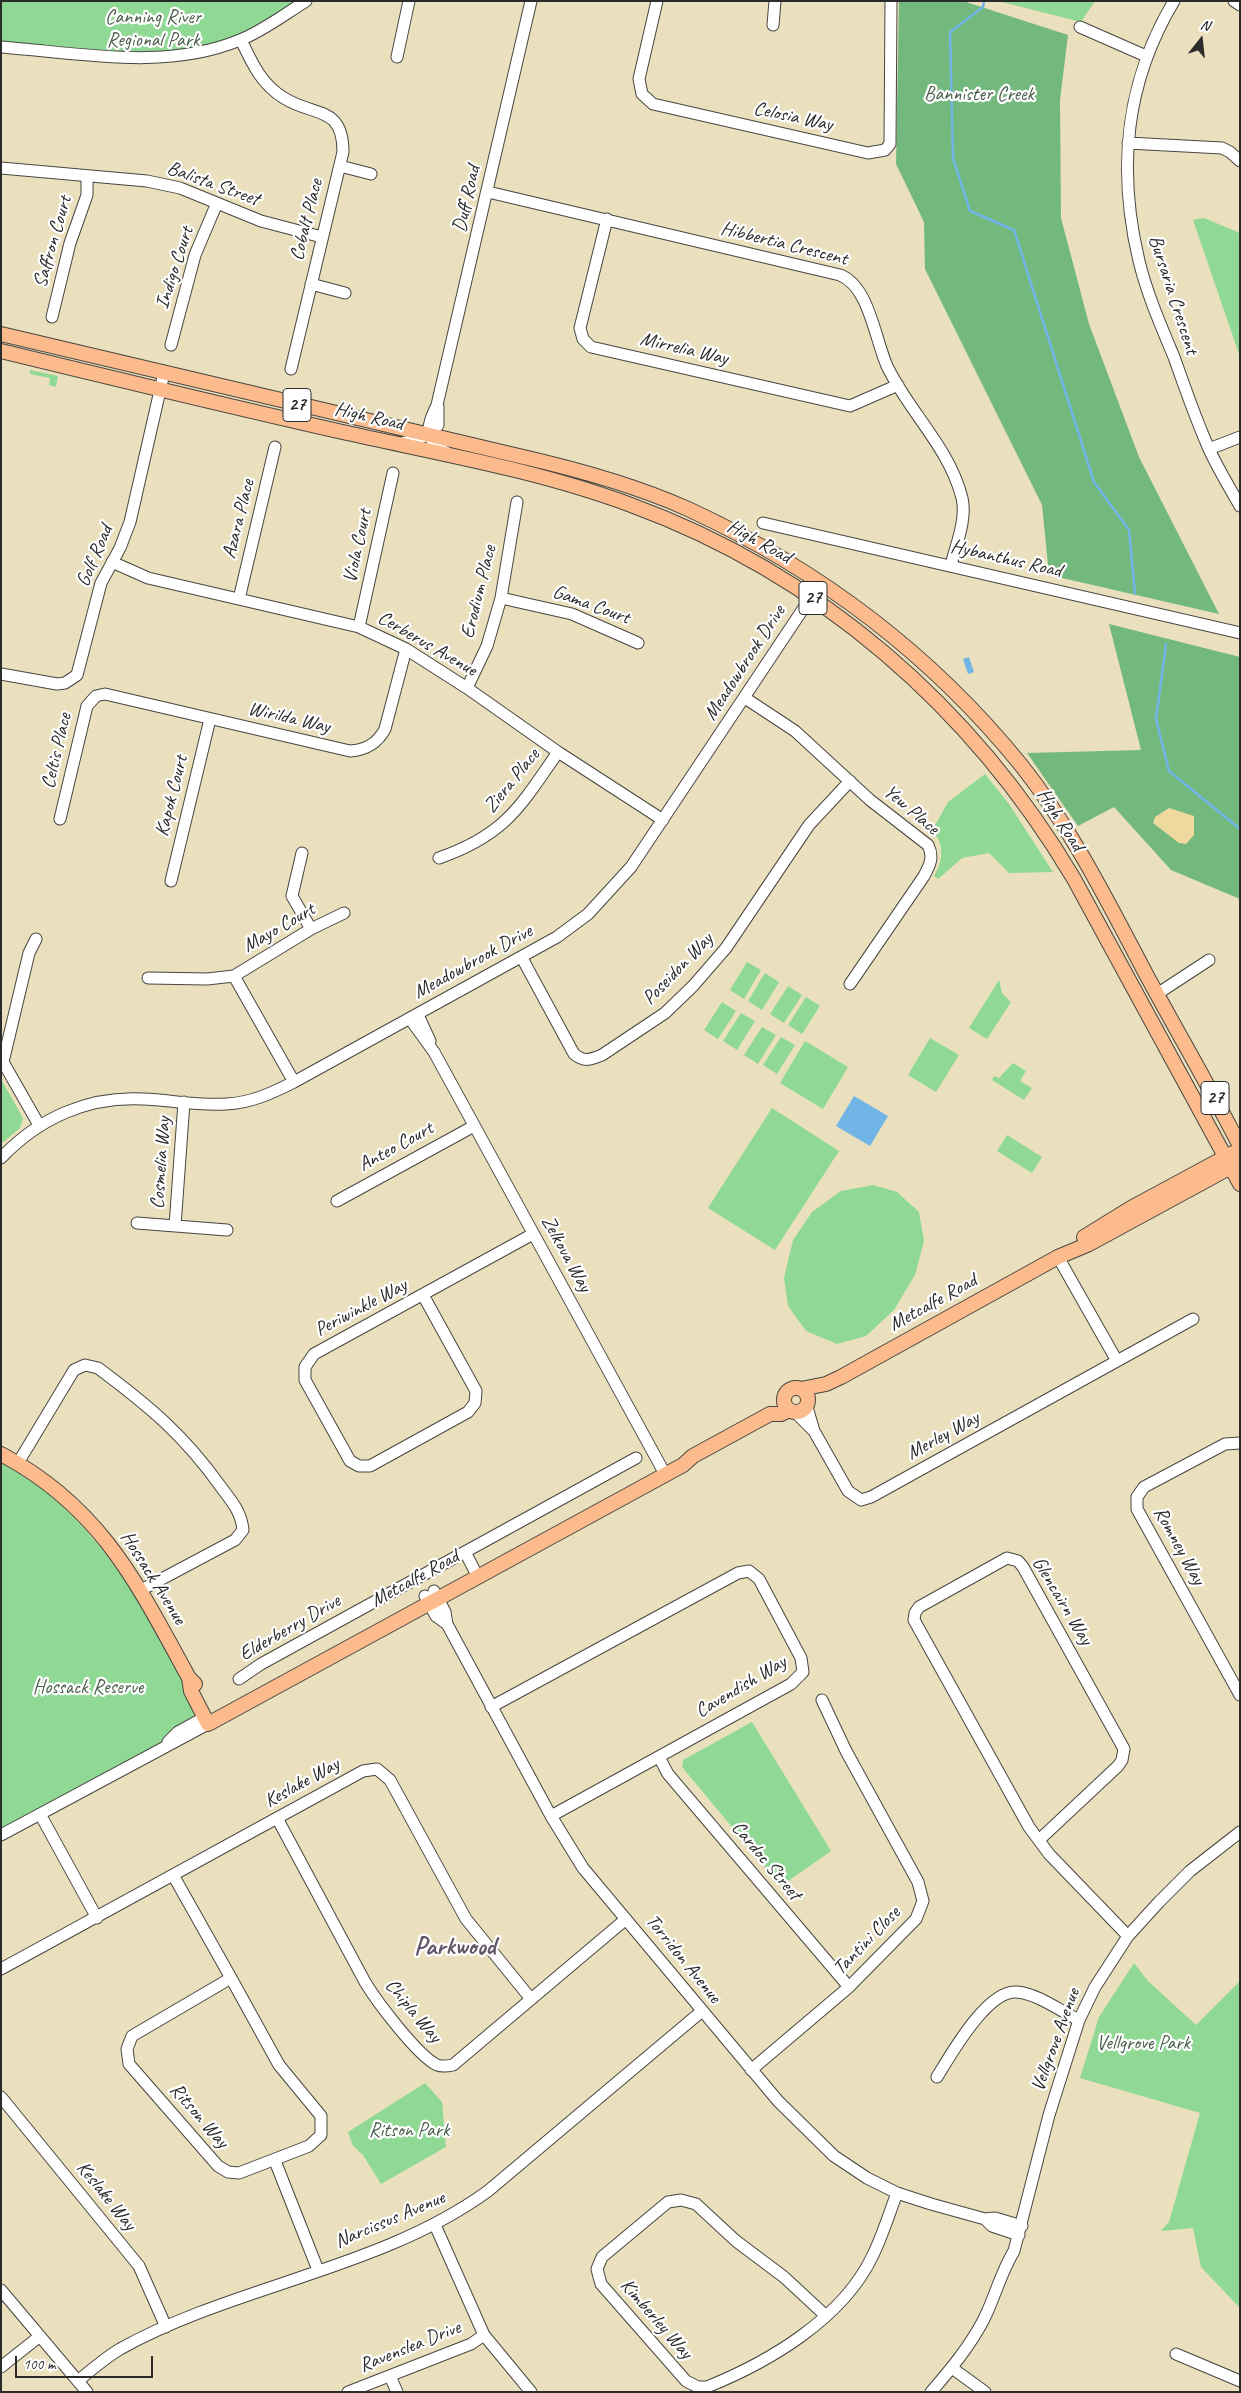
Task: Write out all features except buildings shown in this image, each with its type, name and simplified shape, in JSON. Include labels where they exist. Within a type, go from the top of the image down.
[{"type":"main road","name":"High Road","points":[[1,334],[569,468],[686,508],[752,540],[821,582],[879,623],[935,671],[977,714],[1022,766],[1081,853],[1240,1147]]},
{"type":"main road","name":"High Road","points":[[1,351],[564,484],[676,522],[742,553],[811,596],[869,639],[923,686],[962,725],[1021,797],[1049,836],[1074,879],[1232,1162],[1240,1184]]},
{"type":"main road","name":"Metcalfe Road","points":[[211,1719],[663,1471],[770,1414],[797,1406],[826,1384],[1058,1257],[1088,1244],[1232,1162],[1240,1147]]},
{"type":"main road","name":"Metcalfe Road","points":[[797,1406],[790,1389],[801,1389],[826,1384]]},
{"type":"main road","points":[[797,1406],[807,1393],[801,1389]]},
{"type":"main road","name":"Hossack Avenue","points":[[1,1454],[49,1484],[89,1520],[120,1557],[141,1590],[189,1678],[191,1691],[211,1719]]},
{"type":"street","points":[[1,46],[161,58],[201,53],[241,40],[306,1]]},
{"type":"street","points":[[397,57],[409,1]]},
{"type":"street","name":"Duff Road","points":[[429,435],[438,425],[438,405],[531,1]]},
{"type":"street","name":"Celosia Way","points":[[657,1],[639,79],[642,94],[653,104],[868,153],[885,150],[890,144],[891,1]]},
{"type":"street","points":[[773,25],[776,1]]},
{"type":"street","name":"Bursaria Crescent","points":[[1174,1],[1146,56],[1135,96],[1128,143],[1127,185],[1131,221],[1139,262],[1152,302],[1209,449],[1240,506]]},
{"type":"street","points":[[1234,1],[1240,5]]},
{"type":"street","points":[[1080,27],[1146,56]]},
{"type":"street","name":"Cobalt Place","points":[[241,40],[254,69],[268,86],[285,99],[330,116],[338,125],[343,136],[344,152],[291,369]]},
{"type":"street","points":[[1128,143],[1222,148],[1230,152],[1240,162]]},
{"type":"street","name":"Cobalt Place","points":[[340,166],[371,174]]},
{"type":"street","name":"Balista Street","points":[[1,168],[147,181],[180,188],[261,221],[322,237]]},
{"type":"street","name":"Saffron Court","points":[[52,317],[70,243],[87,195],[87,176]]},
{"type":"street","name":"Hibbertia Crescent","points":[[488,192],[848,278],[859,289],[887,366],[942,450],[962,500],[962,516],[951,565]]},
{"type":"street","name":"Indigo Court","points":[[171,346],[195,255],[217,203]]},
{"type":"street","name":"Mirrelia Way","points":[[606,219],[580,328],[583,339],[591,347],[850,406],[898,385]]},
{"type":"street","name":"Cobalt Place","points":[[311,284],[345,293]]},
{"type":"street","name":"Golf Road","points":[[1,674],[57,684],[72,680],[81,667],[101,583],[130,522],[164,373]]},
{"type":"street","points":[[398,444],[429,435],[443,450],[458,458]]},
{"type":"street","points":[[1209,449],[1240,437]]},
{"type":"street","name":"Azara Place","points":[[239,599],[275,447]]},
{"type":"street","name":"Viola Court","points":[[359,627],[393,473]]},
{"type":"street","name":"Erodium Place","points":[[467,688],[487,646],[501,598],[517,502]]},
{"type":"street","name":"Hybanthus Road","points":[[763,523],[1240,633]]},
{"type":"street","name":"Cerberus Avenue","points":[[112,562],[133,573],[148,578],[359,627],[406,650],[467,688],[558,752],[663,820]]},
{"type":"street","name":"Meadowbrook Drive","points":[[1,1158],[39,1124],[85,1104],[114,1099],[225,1105],[246,1102],[266,1096],[522,958],[557,937],[588,914],[631,867],[821,582]]},
{"type":"street","name":"Gama Court","points":[[501,598],[572,614],[638,643]]},
{"type":"street","name":"Wirilda Way","points":[[96,696],[106,694],[350,751],[362,750],[380,738],[385,729],[406,650]]},
{"type":"street","name":"Celtis Place","points":[[60,819],[87,706],[96,696]]},
{"type":"street","name":"Yew Place","points":[[745,698],[795,731],[895,821],[928,845],[932,852],[931,862],[924,876],[850,984]]},
{"type":"street","name":"Kapok Court","points":[[171,881],[210,719]]},
{"type":"street","name":"Ziera Place","points":[[439,858],[461,850],[496,830],[512,816],[558,752]]},
{"type":"street","name":"Poseidon Way","points":[[522,958],[574,1054],[582,1060],[602,1055],[666,1013],[693,986],[726,948],[809,825],[850,781]]},
{"type":"street","points":[[302,853],[292,896],[311,929]]},
{"type":"street","name":"Mayo Court","points":[[148,978],[207,979],[234,976],[311,929],[344,913]]},
{"type":"street","points":[[36,939],[29,953],[2,1062],[39,1124]]},
{"type":"street","points":[[1157,994],[1209,960]]},
{"type":"street","name":"Mayo Court","points":[[234,976],[294,1082]]},
{"type":"street","name":"Zelkova Way","points":[[414,1017],[428,1034],[434,1052],[663,1471]]},
{"type":"street","name":"Cosmelia Way","points":[[175,1226],[184,1102]]},
{"type":"street","name":"Anteo Court","points":[[336,1201],[474,1126]]},
{"type":"street","name":"Cosmelia Way","points":[[137,1223],[227,1230]]},
{"type":"street","name":"Periwinkle Way","points":[[423,1295],[476,1391],[475,1403],[468,1412],[370,1466],[359,1466],[350,1461],[305,1380],[304,1366],[314,1354],[533,1234]]},
{"type":"street","points":[[1058,1257],[1117,1361]]},
{"type":"street","name":"Merley Way","points":[[797,1406],[814,1431],[848,1491],[861,1500],[871,1497],[1193,1319]]},
{"type":"street","points":[[18,1463],[74,1370],[85,1365],[98,1368],[170,1425],[204,1463],[242,1516],[243,1530],[235,1540],[141,1590]]},
{"type":"street","name":"Romney Way","points":[[1239,1691],[1137,1509],[1137,1497],[1144,1487],[1225,1444],[1240,1443]]},
{"type":"street","name":"Elderberry Drive","points":[[239,1679],[261,1664],[636,1458]]},
{"type":"street","points":[[465,1552],[476,1573]]},
{"type":"street","name":"Glencairn Way","points":[[1039,1840],[1118,1766],[1122,1760],[1124,1749],[1024,1567],[1018,1560],[1007,1558],[919,1607],[914,1618],[928,1647],[1039,1840],[1049,1854],[1128,1936]]},
{"type":"street","name":"Cavendish Way","points":[[491,1707],[738,1573],[749,1572],[759,1579],[801,1658],[804,1672],[791,1684],[551,1816]]},
{"type":"street","name":"Torridon Avenue","points":[[432,1597],[436,1616],[447,1624],[551,1816],[583,1868],[778,2101],[834,2156],[867,2178],[897,2193],[985,2220],[992,2226],[1017,2229]]},
{"type":"street","name":"Tantini Close","points":[[751,2070],[849,1987],[916,1919],[922,1901],[918,1882],[846,1751],[822,1700]]},
{"type":"street","name":"Metcalfe Road","points":[[1,1835],[211,1719]]},
{"type":"street","name":"Cardoc Street","points":[[659,1757],[668,1774],[849,1987]]},
{"type":"street","name":"Keslake Way","points":[[1,1969],[364,1771],[377,1769],[390,1780],[466,1919],[531,1999]]},
{"type":"street","points":[[40,1814],[97,1918]]},
{"type":"street","name":"Chipla Way","points":[[276,1818],[364,1982],[378,2002],[426,2058],[439,2066],[453,2065],[626,1919]]},
{"type":"street","name":"Vellgrove Avenue","points":[[931,2392],[952,2368],[983,2321],[1007,2262],[1014,2251],[1017,2229],[1027,2208],[1027,2196],[1079,2020],[1095,1987],[1128,1936],[1190,1871],[1240,1832]]},
{"type":"street","name":"Ritson Way","points":[[173,1875],[231,1978],[279,2065],[321,2116],[321,2134],[309,2146],[275,2161],[239,2173],[228,2172],[218,2166],[129,2064],[128,2049],[132,2036],[231,1978]]},
{"type":"street","points":[[936,2077],[968,2029],[1001,1995],[1014,1992],[1027,1994],[1079,2020]]},
{"type":"street","name":"Narcissus Avenue","points":[[78,2381],[119,2350],[166,2327],[435,2225],[488,2191],[702,2011]]},
{"type":"street","name":"Keslake Way","points":[[1,2097],[139,2266],[166,2327]]},
{"type":"street","points":[[275,2161],[318,2270]]},
{"type":"street","name":"Kimberley Way","points":[[826,2316],[784,2277],[736,2241],[696,2204],[681,2200],[668,2202],[602,2257],[597,2269],[601,2284],[686,2381],[698,2387],[707,2387],[792,2342],[826,2316],[858,2280],[872,2257],[897,2193]]},
{"type":"street","name":"Ravenslea Drive","points":[[435,2225],[484,2335],[531,2392]]},
{"type":"street","points":[[1,2290],[87,2392]]},
{"type":"street","name":"Ravenslea Drive","points":[[348,2392],[471,2344],[484,2335]]},
{"type":"street","points":[[1,2367],[40,2336]]},
{"type":"street","points":[[1176,2354],[1240,2381]]},
{"type":"street","points":[[952,2368],[985,2392]]},
{"type":"street","points":[[390,2376],[397,2392]]},
{"type":"green space","name":"Canning River Regional Park","points":[[1,1],[305,1],[254,33],[155,59],[1,45]]},
{"type":"green space","name":"Bannister Creek","points":[[899,1],[963,1],[1068,35],[1060,100],[1061,218],[1089,324],[1139,457],[1219,614],[1049,575],[1042,505],[925,269],[924,222],[896,164]]},
{"type":"green space","points":[[998,1],[1095,1],[1081,22]]},
{"type":"green space","points":[[1204,218],[1240,233],[1240,357],[1193,220]]},
{"type":"green space","points":[[30,370],[58,376],[56,387],[49,385],[50,378],[30,374]]},
{"type":"green space","points":[[1109,624],[1240,657],[1240,899],[1171,870],[1114,807],[1078,826],[1027,753],[1141,750]]},
{"type":"green space","points":[[985,774],[1009,804],[1053,872],[1009,873],[989,853],[962,858],[938,879],[934,876],[941,859],[941,847],[932,831],[948,802]]},
{"type":"green space","points":[[747,962],[761,970],[744,999],[730,990]]},
{"type":"green space","points":[[765,973],[779,982],[762,1010],[748,1001]]},
{"type":"green space","points":[[999,980],[1002,993],[1011,1002],[987,1039],[969,1028]]},
{"type":"green space","points":[[788,986],[802,995],[784,1023],[770,1014]]},
{"type":"green space","points":[[806,997],[820,1006],[802,1034],[788,1025]]},
{"type":"green space","points":[[722,1002],[736,1011],[718,1039],[704,1030]]},
{"type":"green space","points":[[741,1013],[755,1021],[737,1050],[723,1041]]},
{"type":"green space","points":[[762,1027],[776,1035],[758,1064],[744,1055]]},
{"type":"green space","points":[[781,1037],[795,1045],[777,1074],[763,1065]]},
{"type":"green space","points":[[930,1038],[959,1055],[936,1092],[908,1075]]},
{"type":"green space","points":[[805,1041],[848,1067],[823,1109],[780,1083]]},
{"type":"green space","points":[[1013,1063],[1026,1071],[1020,1081],[1032,1088],[1024,1100],[992,1080],[994,1076],[999,1078]]},
{"type":"green space","points":[[1,1079],[23,1118],[20,1128],[1,1144]]},
{"type":"green space","points":[[772,1108],[839,1151],[775,1250],[708,1208]]},
{"type":"green space","points":[[1007,1135],[1042,1157],[1032,1173],[997,1151]]},
{"type":"green space","points":[[873,1185],[897,1192],[919,1212],[924,1241],[915,1275],[894,1310],[866,1336],[837,1344],[806,1331],[788,1306],[784,1278],[793,1240],[812,1212],[841,1191]]},
{"type":"green space","name":"Hossack Reserve","points":[[1,1461],[35,1483],[65,1509],[117,1569],[159,1637],[196,1709],[191,1721],[161,1747],[1,1832]]},
{"type":"green space","points":[[752,1722],[831,1851],[781,1886],[682,1767],[683,1760]]},
{"type":"green space","name":"Vellgrove Park","points":[[1134,1963],[1148,1981],[1196,2025],[1240,1981],[1240,2308],[1201,2267],[1193,2228],[1161,2231],[1169,2222],[1200,2113],[1080,2078],[1099,2017]]},
{"type":"green space","name":"Ritson Park","points":[[425,2083],[442,2102],[446,2147],[381,2184],[363,2155],[353,2146],[348,2132]]},
{"type":"sand","points":[[1169,808],[1194,816],[1194,835],[1186,844],[1179,843],[1153,823],[1155,817]]},
{"type":"water","points":[[969,657],[974,672],[968,674],[963,659]]},
{"type":"water","points":[[854,1096],[888,1116],[870,1146],[836,1126]]},
{"type":"waterway","name":"Bannister Creek","points":[[984,1],[983,7],[950,32],[953,158],[970,211],[1014,230],[1094,482],[1129,530],[1135,594]]},
{"type":"waterway","name":"Bannister Creek","points":[[1166,644],[1156,719],[1169,771],[1240,829]]},
{"type":"district","name":"Parkwood","points":[[455,1947]]}]
